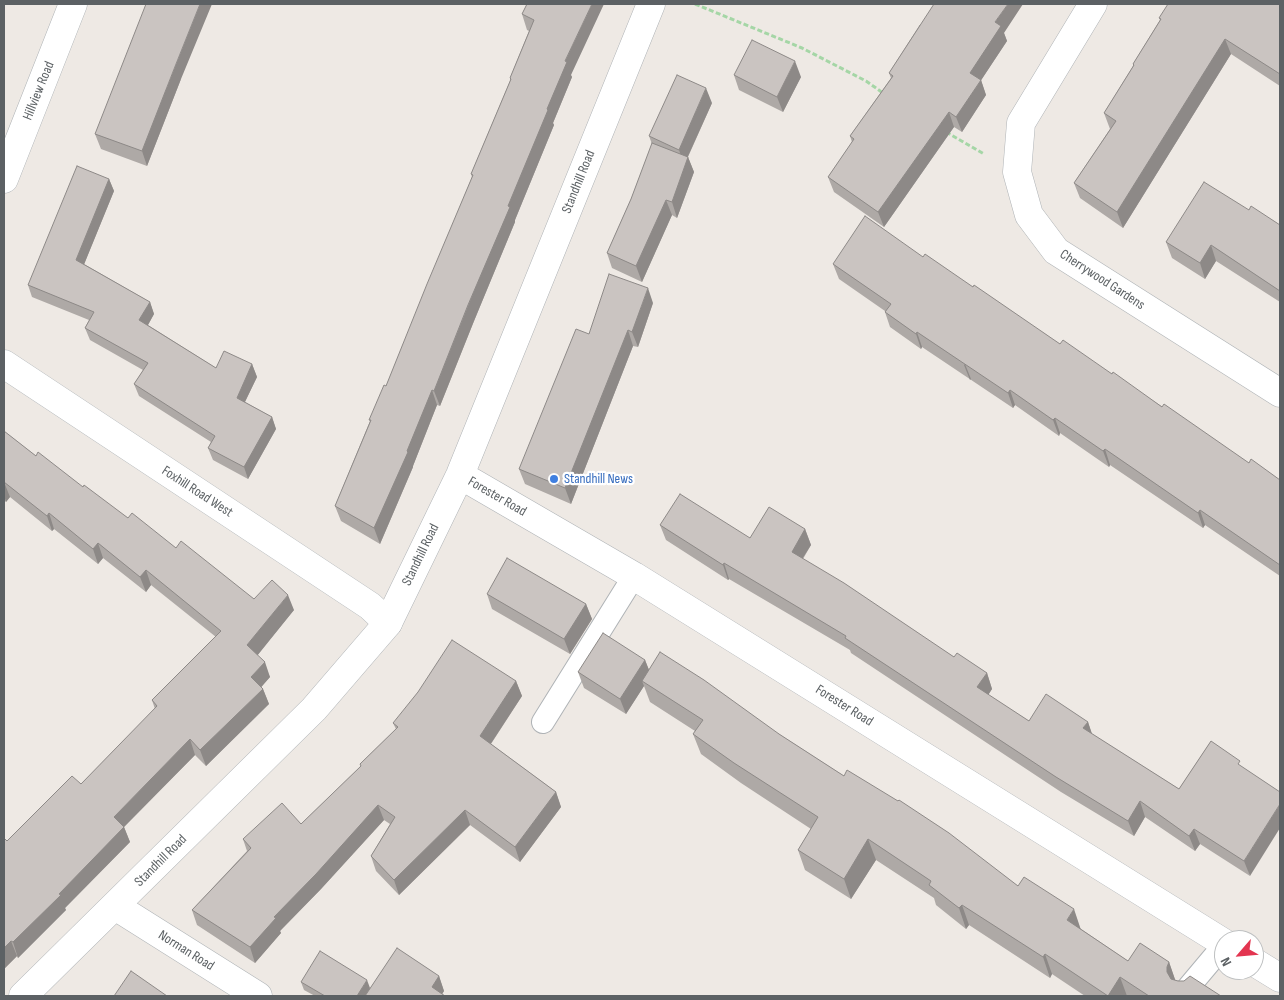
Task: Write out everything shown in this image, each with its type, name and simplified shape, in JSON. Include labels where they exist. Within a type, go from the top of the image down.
[{"type":"street","name":"Hillview Road","points":[[4,179],[73,4]]},
{"type":"street","name":"Standhill Road","points":[[24,996],[314,709],[388,622],[460,475],[651,4]]},
{"type":"street","name":"Cherrywood Gardens","points":[[1093,4],[1021,123],[1017,172],[1029,215],[1056,251],[1280,393]]},
{"type":"street","name":"Foxhill Road West","points":[[4,364],[370,606],[388,622]]},
{"type":"street","name":"Forester Road","points":[[460,475],[634,576],[1214,938]]},
{"type":"street","name":"Norman Road","points":[[115,906],[251,995]]},
{"type":"street","points":[[1264,968],[1280,978]]},
{"type":"lane","points":[[543,722],[634,576]]},
{"type":"lane","points":[[1186,989],[1214,956]]},
{"type":"path","points":[[695,4],[802,48],[866,81],[890,97]]},
{"type":"path","points":[[938,128],[1017,172]]},
{"type":"building","points":[[146,4],[200,4],[142,151],[95,134]]},
{"type":"building","points":[[527,4],[592,4],[565,61],[567,62],[508,206],[510,207],[434,391],[432,390],[408,452],[374,528],[335,506],[371,420],[369,420],[384,385],[386,386],[473,175],[471,174],[534,20],[522,14]]},
{"type":"building","points":[[934,4],[1008,4],[995,22],[1001,26],[970,73],[981,80],[956,117],[949,112],[878,212],[828,177],[854,139],[850,136],[893,76],[889,73]]},
{"type":"building","points":[[1168,4],[1280,4],[1280,74],[1225,39],[1117,212],[1074,183],[1116,121],[1104,113],[1134,65]]},
{"type":"building","points":[[752,40],[795,61],[777,97],[734,75]]},
{"type":"building","points":[[677,75],[706,88],[679,150],[649,136]]},
{"type":"building","points":[[652,143],[688,157],[672,202],[666,200],[636,266],[607,253],[631,199]]},
{"type":"building","points":[[77,166],[109,179],[76,260],[150,302],[139,320],[216,368],[224,351],[252,364],[237,398],[272,417],[244,467],[208,448],[215,436],[134,384],[148,363],[85,328],[94,312],[28,285]]},
{"type":"building","points":[[1204,182],[1249,210],[1251,206],[1280,225],[1280,291],[1211,245],[1200,263],[1166,242]]},
{"type":"building","points":[[865,216],[923,257],[925,254],[973,287],[974,285],[1060,344],[1063,340],[1112,374],[1113,372],[1162,407],[1164,404],[1249,463],[1251,459],[1280,480],[1280,565],[1200,510],[1198,513],[1105,449],[1103,451],[1055,418],[1053,420],[1010,390],[1008,393],[885,312],[891,304],[833,264]]},
{"type":"building","points":[[609,274],[648,288],[632,332],[628,330],[565,488],[519,469],[576,329],[589,334]]},
{"type":"building","points":[[4,431],[36,456],[38,452],[83,487],[84,485],[128,518],[132,513],[176,548],[181,541],[254,599],[272,580],[288,595],[247,645],[265,662],[251,677],[263,689],[200,750],[190,739],[114,817],[124,827],[59,894],[61,895],[13,942],[11,941],[4,948],[4,838],[7,841],[72,776],[81,784],[157,706],[152,700],[221,631],[146,570],[140,577],[98,543],[93,549],[49,513],[47,516],[4,482]]},
{"type":"building","points":[[680,494],[750,538],[769,507],[805,529],[792,552],[844,583],[954,657],[957,653],[987,673],[977,687],[1029,721],[1046,694],[1088,722],[1083,728],[1179,789],[1211,741],[1240,761],[1238,764],[1280,792],[1280,804],[1244,861],[1194,829],[1189,836],[1140,801],[1128,821],[1056,777],[845,638],[846,636],[724,563],[723,565],[660,525]]},
{"type":"building","points":[[507,558],[586,604],[564,639],[487,594]]},
{"type":"building","points":[[603,633],[645,660],[620,699],[578,672]]},
{"type":"building","points":[[452,640],[516,681],[480,736],[556,792],[515,847],[465,810],[394,880],[371,856],[395,817],[378,805],[316,874],[274,917],[276,918],[250,947],[192,910],[251,848],[243,839],[282,803],[301,824],[361,766],[360,764],[398,727],[393,723],[418,692]]},
{"type":"building","points":[[660,652],[844,776],[847,770],[899,800],[949,833],[1018,886],[1024,877],[1074,909],[1067,920],[1128,961],[1140,943],[1169,962],[1167,972],[1171,979],[1184,981],[1190,976],[1221,996],[1149,996],[1120,977],[1108,996],[1045,954],[1043,957],[962,905],[959,908],[929,885],[931,881],[868,839],[844,879],[798,850],[818,817],[693,734],[703,720],[642,681]]},
{"type":"building","points":[[397,948],[439,976],[432,987],[445,996],[365,996]]},
{"type":"building","points":[[320,951],[367,980],[357,996],[325,996],[301,982]]},
{"type":"building","points":[[131,971],[167,996],[114,996]]},
{"type":"place","name":"Standhill News","points":[[554,479]]}]
